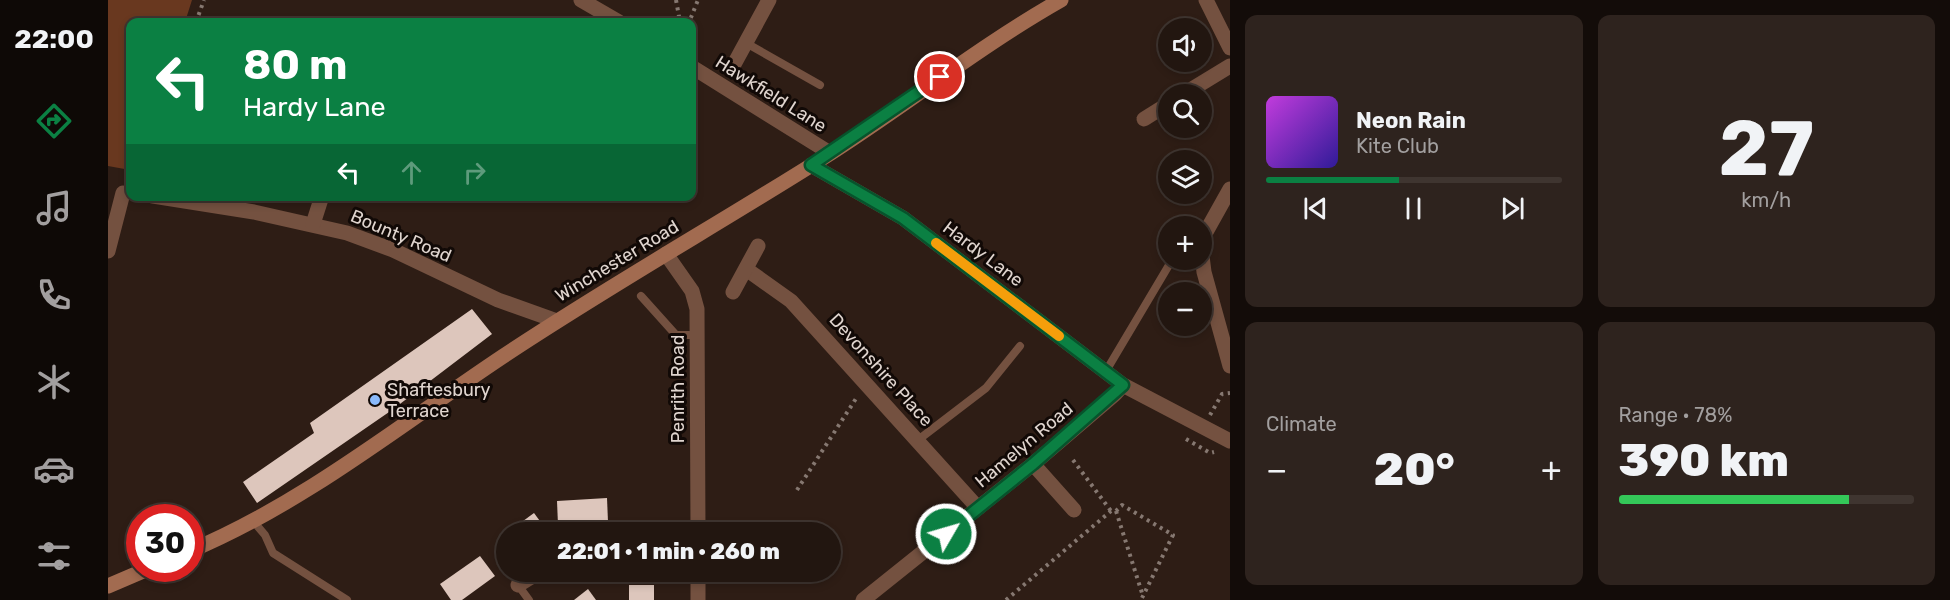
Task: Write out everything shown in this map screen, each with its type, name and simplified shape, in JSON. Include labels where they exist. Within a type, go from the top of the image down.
[{"type":"street","points":[[581,0],[612,18]]},
{"type":"street","points":[[732,68],[769,0]]},
{"type":"street","name":"Winchester Road","points":[[204,545],[254,522],[375,445],[557,321],[830,153],[1014,26],[1061,0]]},
{"type":"street","points":[[1206,0],[1230,48]]},
{"type":"street","points":[[1200,84],[1230,66]]},
{"type":"street","name":"Hawkfield Lane","points":[[696,69],[830,153]]},
{"type":"street","points":[[1143,119],[1158,110]]},
{"type":"street","name":"Hardy Lane","points":[[811,165],[903,218],[1123,385],[1230,441]]},
{"type":"street","points":[[1212,221],[1230,189]]},
{"type":"street","points":[[108,251],[120,192]]},
{"type":"street","name":"Bounty Road","points":[[182,201],[313,224],[347,233],[393,250],[498,300],[557,321]]},
{"type":"street","points":[[313,224],[320,201]]},
{"type":"street","points":[[733,292],[758,246]]},
{"type":"street","name":"Penrith Road","points":[[666,254],[692,291],[697,309],[698,522]]},
{"type":"street","name":"Devonshire Place","points":[[746,269],[791,301],[978,508]]},
{"type":"street","points":[[1204,270],[1230,366]]},
{"type":"street","name":"Hamelyn Road","points":[[862,600],[1033,464],[1123,385]]},
{"type":"street","points":[[1033,464],[1074,510]]},
{"type":"street","points":[[108,586],[126,578]]},
{"type":"street","points":[[518,585],[523,582]]},
{"type":"street","points":[[698,582],[698,600]]},
{"type":"lane","points":[[746,43],[820,85]]},
{"type":"lane","points":[[1106,371],[1166,270]]},
{"type":"lane","points":[[641,296],[676,335],[698,335]]},
{"type":"lane","points":[[918,440],[986,388],[1020,346]]},
{"type":"lane","points":[[254,522],[265,535],[273,553],[347,600]]},
{"type":"lane","points":[[518,585],[529,600]]},
{"type":"path","points":[[197,18],[204,0]]},
{"type":"path","points":[[676,0],[679,18]]},
{"type":"path","points":[[691,18],[698,0]]},
{"type":"path","points":[[797,490],[866,382]]},
{"type":"path","points":[[1208,429],[1206,421],[1222,394],[1230,393]]},
{"type":"path","points":[[1072,460],[1114,511],[1142,594]]},
{"type":"path","points":[[1006,600],[1122,505],[1173,535],[1141,600]]},
{"type":"shaded area","points":[[108,0],[192,0],[186,18],[126,18],[126,169],[108,166]]},
{"type":"building","name":"Shaftesbury Terrace","points":[[472,309],[492,334],[392,410],[257,503],[243,482],[314,433],[310,423]]},
{"type":"building","points":[[607,498],[608,522],[558,522],[557,501]]},
{"type":"building","points":[[534,513],[541,522],[522,522]]},
{"type":"building","points":[[480,556],[495,576],[462,600],[451,600],[440,584]]},
{"type":"building","points":[[629,585],[654,585],[654,600],[629,600]]},
{"type":"building","points":[[588,589],[596,600],[574,600]]},
{"type":"slow traffic","points":[[936,243],[1059,336]]},
{"type":"place","name":"Shaftesbury Terrace","points":[[375,400]]},
{"type":"route","points":[[940,77],[811,165],[903,218],[1123,385],[1033,464],[946,534]]}]
